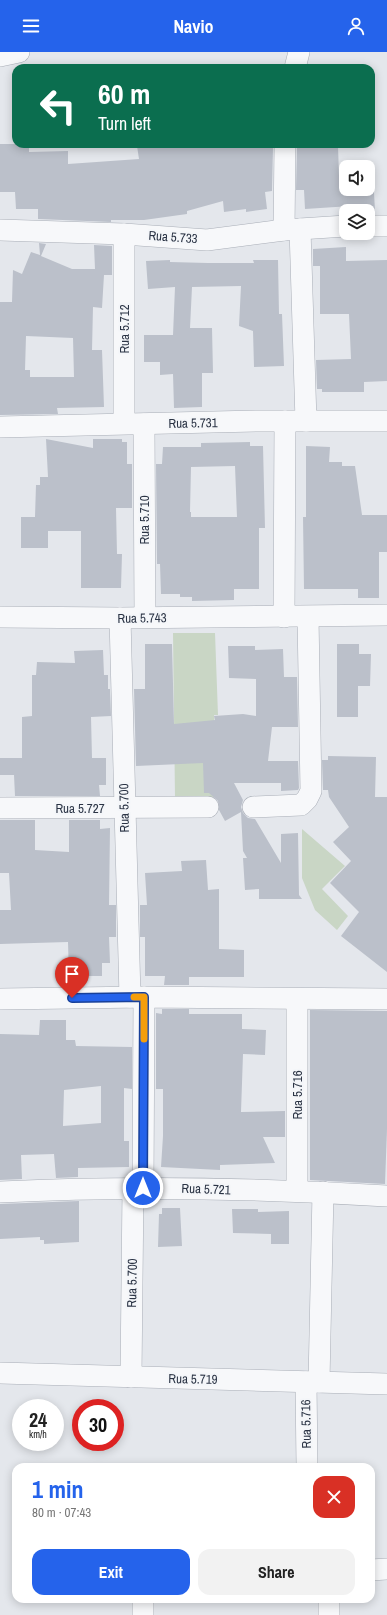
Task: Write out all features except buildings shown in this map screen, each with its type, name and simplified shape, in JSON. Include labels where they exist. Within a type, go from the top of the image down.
[{"type":"street","points":[[0,56],[19,52]]},
{"type":"street","points":[[296,64],[299,52]]},
{"type":"street","points":[[285,148],[306,421]]},
{"type":"street","points":[[375,226],[387,226]]},
{"type":"street","name":"Rua 5.733","points":[[0,230],[124,234],[207,240],[292,230],[339,227]]},
{"type":"street","name":"Rua 5.712","points":[[124,234],[134,424]]},
{"type":"street","points":[[284,617],[285,421]]},
{"type":"street","name":"Rua 5.731","points":[[0,427],[285,421],[387,421]]},
{"type":"street","name":"Rua 5.710","points":[[134,424],[145,617]]},
{"type":"street","points":[[253,806],[301,805],[307,799],[311,791],[308,616]]},
{"type":"street","name":"Rua 5.743","points":[[0,617],[120,618],[387,616]]},
{"type":"street","name":"Rua 5.700","points":[[120,618],[124,808],[137,997],[138,1188],[131,1377]]},
{"type":"street","name":"Rua 5.727","points":[[0,808],[208,807]]},
{"type":"street","points":[[0,999],[137,997],[296,1000],[387,999]]},
{"type":"street","name":"Rua 5.716","points":[[296,1000],[297,1190]]},
{"type":"street","name":"Rua 5.721","points":[[0,1192],[138,1188],[297,1190],[387,1196]]},
{"type":"street","name":"Rua 5.716","points":[[307,1463],[323,1192]]},
{"type":"street","name":"Rua 5.719","points":[[0,1373],[387,1384]]},
{"type":"street","points":[[375,1570],[387,1569]]},
{"type":"street","points":[[143,1603],[143,1615]]},
{"type":"street","points":[[328,1603],[329,1615]]},
{"type":"green space","points":[[173,633],[215,633],[218,715],[214,715],[219,795],[212,798],[175,798]]},
{"type":"green space","points":[[302,829],[345,866],[322,889],[348,916],[337,930],[315,910],[302,878]]},
{"type":"slow traffic","points":[[134,997],[144,997],[144,1039]]},
{"type":"route","points":[[72,998],[144,997],[143,1188]]}]
